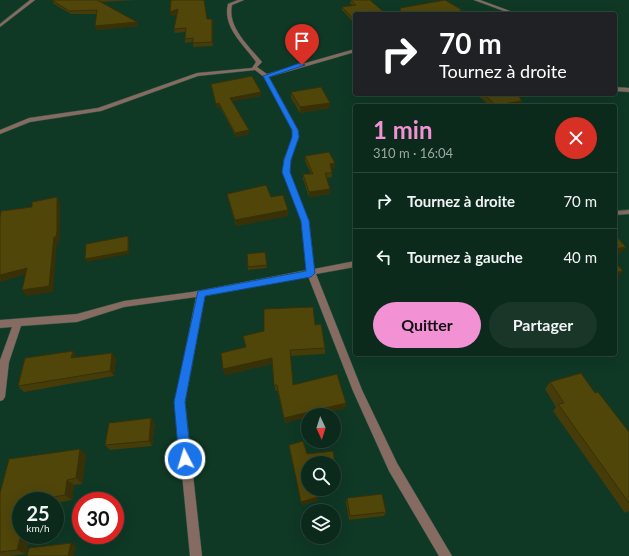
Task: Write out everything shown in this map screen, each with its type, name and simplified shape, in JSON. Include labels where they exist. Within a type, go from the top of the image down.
[{"type":"street","points":[[0,26],[33,0]]},
{"type":"street","points":[[0,132],[29,120],[99,110],[196,75],[241,71],[256,68],[254,67],[259,62],[236,33],[230,19],[228,7],[230,4],[242,0]]},
{"type":"street","points":[[476,0],[510,12]]},
{"type":"street","points":[[266,76],[353,51]]},
{"type":"street","points":[[254,67],[266,76],[295,130],[296,137],[287,160],[286,172],[305,221],[311,273],[358,391],[393,467],[446,556]]},
{"type":"street","points":[[617,89],[629,90]]},
{"type":"street","points":[[617,214],[629,212]]},
{"type":"street","points":[[0,324],[17,324],[77,318],[124,304],[201,294],[353,264]]},
{"type":"street","points":[[196,556],[180,402],[201,294]]},
{"type":"street","points":[[0,397],[4,362],[17,324]]},
{"type":"building","points":[[52,0],[97,0],[137,22],[95,26],[97,10],[69,11]]},
{"type":"building","points":[[171,0],[204,0],[207,19],[212,19],[212,42],[193,43],[193,38],[185,39],[186,28],[174,29],[178,9],[170,12]]},
{"type":"building","points":[[351,0],[370,0],[384,12],[353,12],[353,18],[342,7],[356,5]]},
{"type":"building","points":[[445,0],[462,10],[459,11],[461,12],[401,12],[400,8]]},
{"type":"building","points":[[252,76],[261,92],[230,98],[249,130],[235,133],[219,103],[216,104],[211,84]]},
{"type":"building","points":[[321,87],[330,103],[300,107],[291,92]]},
{"type":"building","points":[[485,96],[518,96],[522,101],[502,104],[495,104]]},
{"type":"building","points":[[329,152],[335,163],[330,164],[332,173],[325,173],[330,189],[309,192],[303,174],[313,174],[305,156]]},
{"type":"building","points":[[266,185],[271,197],[283,195],[288,210],[235,220],[227,194]]},
{"type":"building","points":[[57,197],[57,230],[56,237],[54,237],[49,286],[22,290],[27,268],[0,275],[1,211],[32,207],[32,202]]},
{"type":"building","points":[[128,236],[128,251],[85,259],[86,244]]},
{"type":"building","points":[[617,237],[626,247],[617,249]]},
{"type":"building","points":[[265,252],[267,265],[248,267],[247,254]]},
{"type":"building","points":[[617,264],[623,271],[617,272]]},
{"type":"building","points":[[313,307],[315,325],[321,324],[325,348],[290,350],[293,385],[337,374],[346,403],[325,408],[301,408],[301,414],[284,418],[277,385],[274,385],[272,358],[223,369],[221,353],[246,347],[243,336],[264,331],[264,309]]},
{"type":"building","points":[[73,351],[71,358],[112,353],[110,371],[18,386],[25,358]]},
{"type":"building","points":[[581,373],[595,393],[598,392],[629,432],[629,503],[558,404],[564,403],[550,382]]},
{"type":"building","points":[[151,418],[149,441],[105,445],[109,423]]},
{"type":"building","points":[[301,442],[301,448],[305,448],[307,454],[333,451],[334,456],[301,456],[301,496],[318,497],[301,502],[289,445]]},
{"type":"building","points":[[80,449],[76,478],[67,480],[65,495],[64,492],[12,492],[12,544],[19,544],[17,550],[0,552],[0,493],[9,459]]},
{"type":"building","points":[[382,494],[386,512],[350,516],[347,498]]},
{"type":"building","points":[[71,543],[68,556],[27,556],[29,548]]},
{"type":"route","points":[[185,459],[180,402],[201,294],[311,273],[305,221],[301,207],[286,172],[287,160],[296,137],[295,130],[266,76],[302,65]]}]
